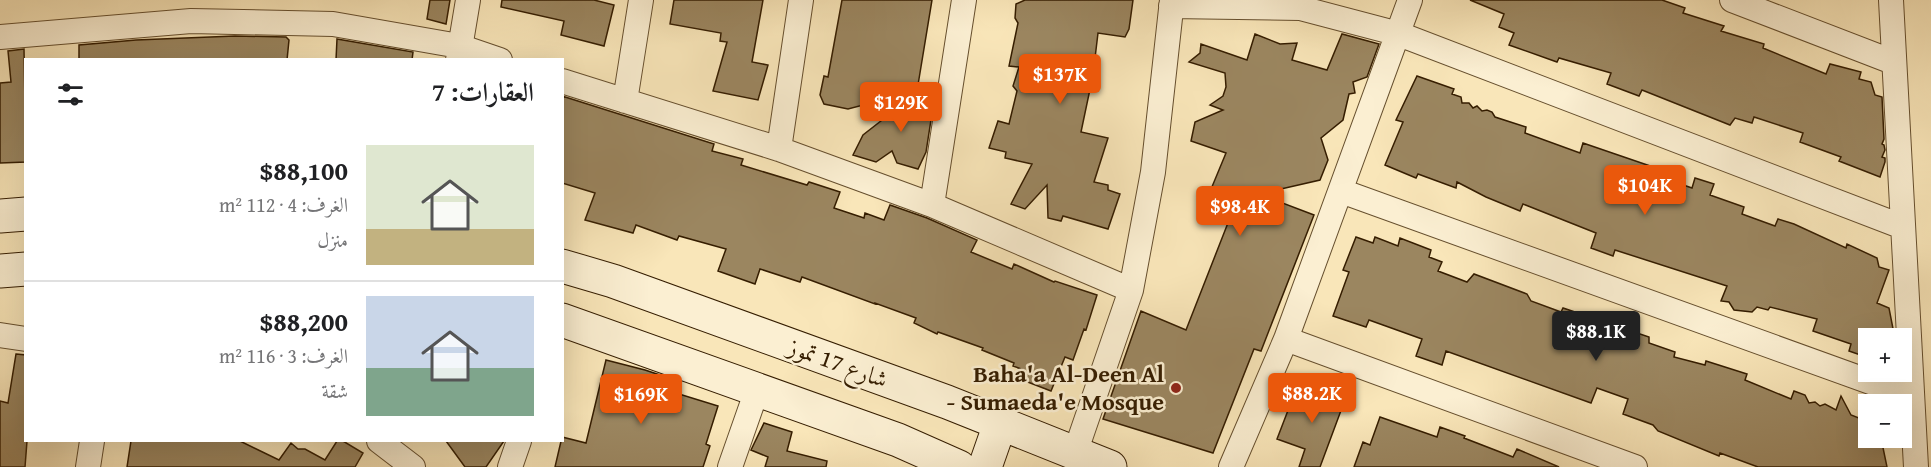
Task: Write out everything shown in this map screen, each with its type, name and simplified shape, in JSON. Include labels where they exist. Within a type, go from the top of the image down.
[{"type":"main road","points":[[0,216],[24,214]]},
{"type":"main road","name":"شارع 17 تموز","points":[[564,267],[613,281],[947,402],[1110,467]]},
{"type":"main road","points":[[0,271],[24,269]]},
{"type":"main road","points":[[564,321],[898,441],[959,467]]},
{"type":"main road","points":[[986,467],[1000,424]]},
{"type":"street","points":[[458,53],[468,0]]},
{"type":"street","points":[[624,101],[641,0]]},
{"type":"street","points":[[779,149],[801,0]]},
{"type":"street","points":[[932,205],[964,0]]},
{"type":"street","points":[[1231,467],[1286,339],[1410,0]]},
{"type":"street","points":[[1732,0],[1893,62]]},
{"type":"street","points":[[1891,0],[1912,394]]},
{"type":"street","points":[[1075,453],[1131,290],[1153,172],[1171,3],[1300,8],[1399,34],[1903,227]]},
{"type":"street","points":[[0,37],[191,21],[333,24],[488,58]]},
{"type":"street","points":[[564,82],[779,149],[932,205],[1131,290]]},
{"type":"street","points":[[1341,191],[1901,394]]},
{"type":"street","points":[[0,335],[24,339]]},
{"type":"street","points":[[1286,339],[1635,467]]},
{"type":"street","points":[[730,467],[757,390]]},
{"type":"street","points":[[1912,398],[1916,467]]},
{"type":"street","points":[[88,467],[92,442]]},
{"type":"street","points":[[380,442],[413,467]]},
{"type":"street","points":[[510,467],[519,442]]},
{"type":"building","points":[[430,0],[450,0],[446,24],[427,19]]},
{"type":"building","points":[[502,0],[594,0],[614,5],[604,46],[561,35],[564,21],[501,7]]},
{"type":"building","points":[[674,0],[763,0],[752,62],[768,65],[758,100],[713,91],[727,42],[720,41],[721,33],[670,24]]},
{"type":"building","points":[[842,0],[932,0],[917,91],[848,109],[824,104],[820,95],[824,76],[828,77]]},
{"type":"building","points":[[1025,0],[1133,0],[1129,29],[1125,37],[1098,33],[1093,75],[1081,132],[1108,138],[1094,182],[1108,185],[1108,190],[1120,194],[1108,229],[1063,216],[1061,221],[1048,218],[1047,185],[1025,209],[1011,204],[1032,164],[1005,158],[1006,152],[989,148],[998,121],[1009,124],[1017,91],[1013,86],[1019,67],[1009,66],[1018,23],[1015,18],[1016,4]]},
{"type":"building","points":[[1470,0],[1662,0],[1685,8],[1683,13],[1724,26],[1721,31],[1764,44],[1763,48],[1826,74],[1830,64],[1861,72],[1859,79],[1871,82],[1875,95],[1882,97],[1884,139],[1882,144],[1885,150],[1882,157],[1885,158],[1885,162],[1880,177],[1839,161],[1841,157],[1800,142],[1803,133],[1754,117],[1752,123],[1735,118],[1730,125],[1642,90],[1639,96],[1607,84],[1611,73],[1559,58],[1557,62],[1509,45],[1514,33],[1499,27],[1504,14]]},
{"type":"building","points":[[1255,34],[1280,44],[1297,43],[1292,60],[1327,70],[1342,34],[1379,44],[1367,77],[1353,82],[1355,93],[1349,94],[1343,120],[1321,138],[1328,160],[1320,180],[1259,194],[1314,215],[1261,351],[1254,349],[1213,453],[1103,419],[1141,311],[1186,330],[1235,205],[1209,194],[1226,153],[1191,141],[1195,122],[1223,110],[1210,105],[1223,96],[1226,87],[1225,73],[1189,62],[1200,53],[1201,44],[1247,60]]},
{"type":"building","points":[[235,36],[286,37],[289,40],[287,58],[79,58],[79,45]]},
{"type":"building","points":[[337,39],[413,52],[412,58],[336,58]]},
{"type":"building","points":[[24,49],[24,162],[0,163],[0,83],[11,82],[8,51]]},
{"type":"building","points":[[1417,76],[1454,89],[1452,94],[1461,97],[1462,103],[1469,103],[1473,108],[1477,106],[1482,111],[1492,112],[1495,117],[1526,127],[1525,133],[1580,153],[1583,143],[1659,169],[1657,176],[1692,188],[1695,178],[1714,184],[1710,195],[1744,207],[1742,214],[1775,226],[1778,219],[1794,224],[1846,248],[1847,244],[1877,258],[1879,267],[1889,270],[1877,303],[1889,308],[1893,328],[1858,328],[1858,354],[1849,351],[1851,344],[1813,331],[1817,319],[1770,307],[1768,310],[1757,307],[1752,312],[1734,310],[1729,302],[1721,301],[1727,286],[1615,250],[1613,256],[1591,248],[1596,233],[1523,204],[1520,211],[1457,182],[1456,188],[1418,174],[1416,178],[1385,165],[1403,122],[1396,120]]},
{"type":"building","points":[[918,92],[935,94],[926,152],[918,169],[897,163],[892,151],[876,162],[853,155],[863,135]]},
{"type":"building","points":[[564,97],[714,144],[712,151],[743,159],[741,165],[807,185],[809,182],[840,192],[834,208],[864,218],[865,213],[884,220],[890,205],[927,218],[977,240],[971,252],[1012,269],[1014,264],[1054,282],[1097,295],[1086,330],[1084,329],[1073,360],[1065,357],[1051,391],[1020,379],[1024,370],[1013,366],[1014,363],[982,350],[983,348],[938,332],[937,334],[914,323],[916,318],[802,277],[800,282],[760,269],[755,284],[718,271],[726,249],[679,236],[677,240],[636,225],[633,233],[585,220],[595,193],[564,184]]},
{"type":"building","points":[[1356,237],[1373,243],[1375,237],[1398,246],[1400,238],[1431,250],[1429,257],[1442,262],[1438,271],[1467,282],[1474,274],[1527,294],[1531,301],[1561,312],[1563,308],[1649,337],[1649,343],[1675,352],[1674,357],[1705,365],[1706,361],[1747,374],[1745,380],[1791,399],[1794,391],[1805,395],[1809,403],[1815,402],[1820,406],[1825,404],[1836,410],[1841,396],[1851,415],[1858,418],[1858,448],[1883,448],[1887,467],[1758,467],[1720,453],[1719,456],[1658,431],[1653,425],[1623,414],[1628,399],[1597,388],[1591,403],[1446,351],[1442,365],[1416,356],[1422,339],[1369,320],[1366,327],[1333,316],[1349,272],[1343,270]]},
{"type":"building","points":[[16,354],[24,355],[24,442],[27,442],[25,467],[0,467],[0,401],[8,403]]},
{"type":"building","points":[[606,360],[669,378],[666,390],[718,406],[706,444],[710,446],[703,467],[555,467],[564,438],[586,443]]},
{"type":"building","points":[[1297,387],[1319,396],[1322,388],[1346,397],[1320,467],[1299,467],[1305,449],[1277,439]]},
{"type":"building","points":[[1380,417],[1437,437],[1440,427],[1513,457],[1517,449],[1559,467],[1354,467],[1363,442],[1370,445]]},
{"type":"building","points":[[764,423],[792,432],[787,451],[827,461],[826,467],[765,467],[768,457],[751,450]]},
{"type":"building","points":[[131,442],[242,442],[279,460],[291,443],[298,449],[305,449],[325,460],[336,442],[345,442],[363,453],[355,467],[127,467]]},
{"type":"building","points":[[447,442],[503,442],[486,467],[465,467]]},
{"type":"place","name":"Baha'a Al-Deen Al - Sumaeda'e Mosque","points":[[1176,388]]}]
